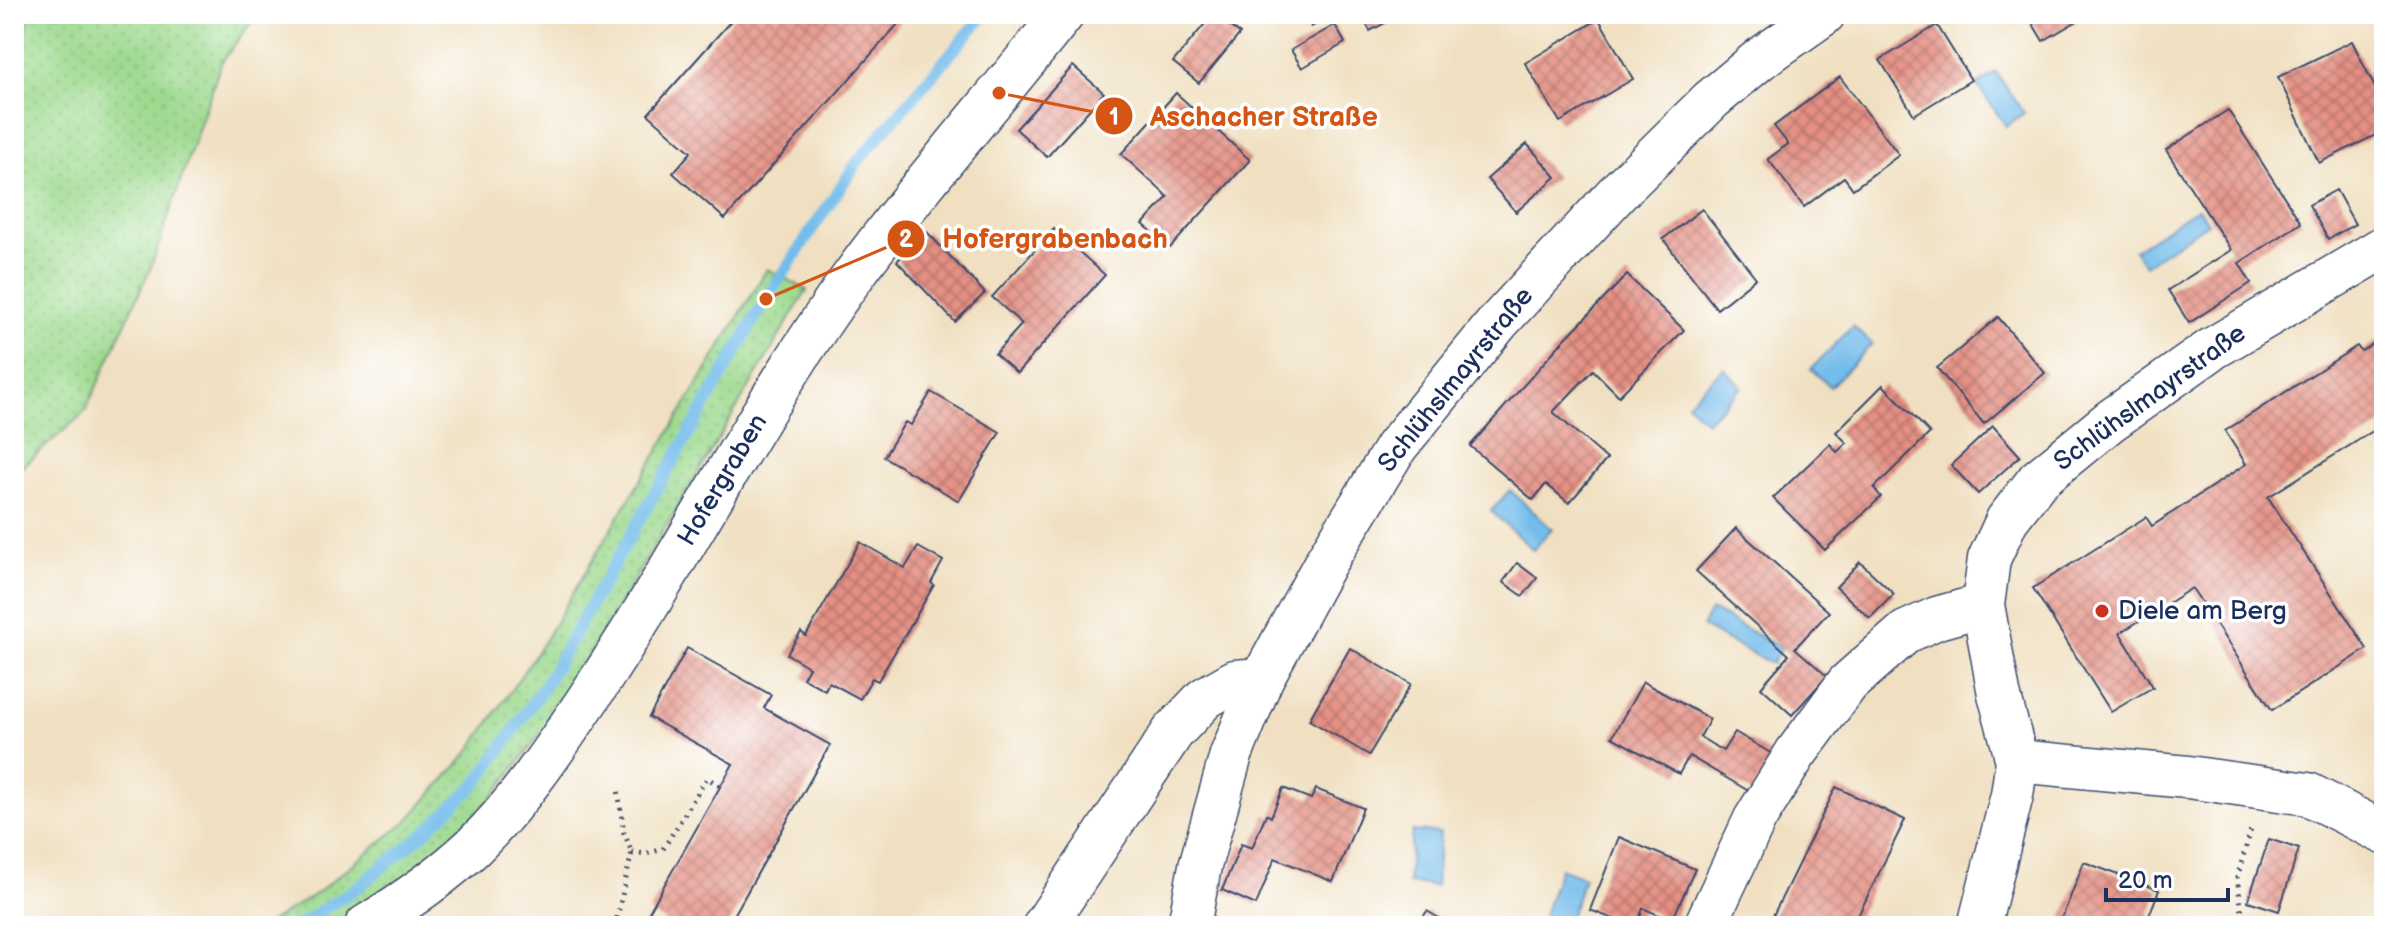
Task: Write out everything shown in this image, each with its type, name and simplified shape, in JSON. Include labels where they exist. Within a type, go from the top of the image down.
[{"type":"street","name":"Hofergraben","points":[[366,926],[404,902],[472,847],[535,777],[622,649],[765,411],[834,303],[918,190],[1063,14]]},
{"type":"street","name":"Schlühslmayrstraße","points":[[1189,926],[1200,866],[1231,755],[1262,679],[1325,563],[1396,447],[1499,321],[1620,190],[1711,100],[1760,59],[1824,14]]},
{"type":"street","name":"Schlühslmayrstraße","points":[[1979,926],[2012,795],[2017,761],[1999,694],[1983,605],[1989,559],[2007,520],[2038,480],[2110,421],[2212,349],[2384,247]]},
{"type":"street","points":[[1705,926],[1755,819],[1796,753],[1848,683],[1906,632],[1937,618],[1983,605]]},
{"type":"street","points":[[1044,926],[1173,732],[1205,698],[1235,681],[1262,679]]},
{"type":"street","points":[[2017,761],[2188,777],[2308,794],[2384,833]]},
{"type":"path","points":[[632,852],[646,854],[663,849],[707,778],[720,786]]},
{"type":"path","points":[[2244,926],[2237,878],[2263,788]]},
{"type":"path","points":[[615,926],[632,852],[624,833],[618,789]]},
{"type":"green space","points":[[31,14],[257,14],[221,63],[151,267],[85,412],[14,474],[14,54],[17,55]]},
{"type":"green space","points":[[767,269],[807,290],[548,724],[486,806],[432,857],[366,905],[331,926],[264,926],[318,892],[408,820],[469,752],[543,643]]},
{"type":"water","points":[[1996,72],[2024,113],[2006,126],[1977,85]]},
{"type":"water","points":[[2198,208],[2208,223],[2145,265],[2134,250]]},
{"type":"water","points":[[1853,326],[1872,344],[1830,387],[1811,369]]},
{"type":"water","points":[[1724,368],[1742,387],[1706,422],[1687,403]]},
{"type":"water","points":[[1510,490],[1552,529],[1533,550],[1491,511]]},
{"type":"water","points":[[1711,610],[1781,648],[1772,664],[1702,627]]},
{"type":"water","points":[[1412,831],[1440,833],[1436,886],[1408,883]]},
{"type":"water","points":[[1560,868],[1584,877],[1567,926],[1543,918]]},
{"type":"building","points":[[737,14],[907,14],[725,219],[673,173],[691,152],[648,114]]},
{"type":"building","points":[[1213,14],[1240,34],[1199,83],[1173,62]]},
{"type":"building","points":[[1304,14],[1326,14],[1328,18],[1311,27]]},
{"type":"building","points":[[1361,14],[1402,14],[1370,31]]},
{"type":"building","points":[[2027,14],[2089,14],[2043,41]]},
{"type":"building","points":[[1599,19],[1633,79],[1560,122],[1525,63]]},
{"type":"building","points":[[1335,25],[1345,43],[1302,68],[1291,50]]},
{"type":"building","points":[[1937,25],[1971,80],[1914,115],[1880,60]]},
{"type":"building","points":[[2352,41],[2384,106],[2384,131],[2319,163],[2278,77]]},
{"type":"building","points":[[1073,66],[1104,93],[1047,157],[1016,129]]},
{"type":"building","points":[[1840,77],[1899,155],[1853,189],[1844,177],[1804,207],[1768,159],[1788,144],[1774,126]]},
{"type":"building","points":[[1176,93],[1250,160],[1170,248],[1143,224],[1168,197],[1121,154]]},
{"type":"building","points":[[2228,110],[2301,223],[2239,263],[2251,283],[2189,323],[2168,290],[2231,250],[2166,150]]},
{"type":"building","points":[[1527,144],[1556,177],[1516,212],[1487,179]]},
{"type":"building","points":[[2336,190],[2355,224],[2328,239],[2309,205]]},
{"type":"building","points":[[1702,209],[1756,278],[1717,309],[1663,239]]},
{"type":"building","points":[[1054,229],[1105,275],[1017,373],[995,354],[1022,324],[992,297]]},
{"type":"building","points":[[927,232],[985,293],[955,322],[897,261]]},
{"type":"building","points":[[1627,275],[1684,330],[1619,396],[1593,370],[1553,412],[1607,459],[1569,503],[1546,484],[1533,500],[1470,446],[1563,341]]},
{"type":"building","points":[[1998,317],[2045,373],[1984,424],[1937,368]]},
{"type":"building","points":[[2384,337],[2384,424],[2268,497],[2367,649],[2272,710],[2192,588],[2120,633],[2153,687],[2111,712],[2033,588],[2146,517],[2152,526],[2246,464],[2225,431],[2357,346],[2361,351]]},
{"type":"building","points":[[1883,385],[1930,433],[1874,488],[1881,497],[1825,550],[1773,498],[1830,444],[1837,452],[1847,443],[1836,432]]},
{"type":"building","points":[[931,392],[1000,432],[959,501],[884,457],[905,422],[911,425]]},
{"type":"building","points":[[1993,426],[2020,456],[1978,494],[1951,465]]},
{"type":"building","points":[[1736,528],[1829,612],[1795,648],[1827,676],[1792,715],[1761,687],[1789,655],[1696,571]]},
{"type":"building","points":[[860,542],[905,568],[918,547],[943,561],[931,583],[934,585],[878,681],[872,678],[860,699],[829,682],[825,690],[803,678],[809,667],[787,654],[801,632],[806,636]]},
{"type":"building","points":[[1860,562],[1894,594],[1870,618],[1836,587]]},
{"type":"building","points":[[1517,563],[1537,578],[1523,596],[1503,582]]},
{"type":"building","points":[[687,648],[771,695],[764,708],[830,745],[728,926],[664,926],[666,921],[649,912],[733,764],[649,717]]},
{"type":"building","points":[[1350,648],[1411,684],[1369,755],[1309,720]]},
{"type":"building","points":[[1643,682],[1710,719],[1700,737],[1723,751],[1735,732],[1774,755],[1752,793],[1689,756],[1679,774],[1612,737]]},
{"type":"building","points":[[1836,787],[1905,820],[1853,926],[1768,926]]},
{"type":"building","points":[[1283,788],[1311,799],[1316,789],[1363,808],[1333,882],[1275,858],[1256,905],[1222,890],[1241,844],[1252,848],[1266,814],[1271,817]]},
{"type":"building","points":[[1619,837],[1695,869],[1672,921],[1643,908],[1637,926],[1631,926],[1590,910]]},
{"type":"building","points":[[2269,839],[2299,849],[2279,911],[2248,901]]},
{"type":"building","points":[[2084,862],[2159,890],[2145,926],[2059,926]]},
{"type":"building","points":[[1427,911],[1444,921],[1441,926],[1417,926]]},
{"type":"waterway","points":[[296,926],[354,890],[421,836],[479,781],[545,685],[766,299],[858,161],[985,14]]},
{"type":"place","name":"Aschacher Straße","points":[[999,93]]},
{"type":"place","name":"Hofergrabenbach","points":[[766,299]]},
{"type":"place","name":"Diele am Berg","points":[[2102,611]]}]
